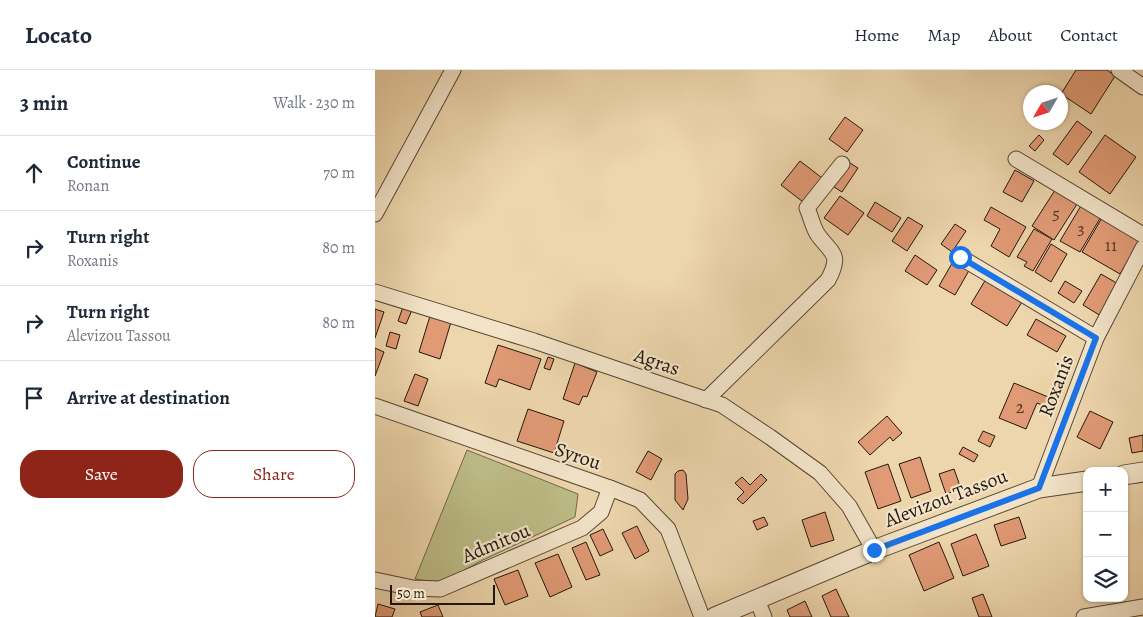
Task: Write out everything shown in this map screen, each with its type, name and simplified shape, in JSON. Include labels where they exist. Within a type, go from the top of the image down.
[{"type":"street","points":[[375,214],[453,70]]},
{"type":"street","points":[[1119,70],[1143,87]]},
{"type":"street","points":[[1017,159],[1143,236]]},
{"type":"street","points":[[705,400],[828,280],[835,267],[834,253],[817,233],[807,208],[841,164]]},
{"type":"street","name":"Roxanis","points":[[1039,488],[1096,338],[1143,248]]},
{"type":"street","points":[[960,257],[1096,338]]},
{"type":"street","name":"Agras","points":[[375,292],[534,342],[722,405],[820,473],[849,506],[874,550]]},
{"type":"street","name":"Syrou","points":[[375,406],[640,500],[668,529],[702,617]]},
{"type":"street","points":[[1128,474],[1143,472]]},
{"type":"street","name":"Alevizou Tassou","points":[[715,617],[760,609],[874,550],[1039,488],[1083,482]]},
{"type":"street","name":"Admitou","points":[[375,580],[413,588],[440,589],[583,528],[601,512],[610,488]]},
{"type":"street","points":[[1084,617],[1143,607]]},
{"type":"green space","points":[[467,450],[578,494],[575,517],[483,560],[440,583],[415,579]]},
{"type":"building","points":[[1076,70],[1107,70],[1115,76],[1091,114],[1068,99],[1067,85]]},
{"type":"building","points":[[845,117],[863,130],[847,152],[829,139]]},
{"type":"building","points":[[1077,121],[1092,132],[1068,165],[1053,154]]},
{"type":"building","points":[[1039,135],[1044,140],[1035,151],[1029,146]]},
{"type":"building","points":[[1105,135],[1136,157],[1110,194],[1079,172]]},
{"type":"building","points":[[800,161],[826,181],[807,205],[781,185]]},
{"type":"building","points":[[850,163],[858,168],[842,192],[834,187]]},
{"type":"building","points":[[1015,170],[1034,181],[1022,202],[1003,192]]},
{"type":"building","points":[[1057,187],[1079,201],[1054,240],[1032,226]]},
{"type":"building","points":[[840,196],[864,213],[848,235],[824,218]]},
{"type":"building","points":[[875,202],[901,218],[892,232],[867,216]]},
{"type":"building","points":[[1082,204],[1102,215],[1080,252],[1060,241]]},
{"type":"building","points":[[991,207],[1026,227],[1009,257],[991,246],[1000,229],[984,220]]},
{"type":"building","points":[[1103,216],[1141,238],[1120,274],[1082,252]]},
{"type":"building","points":[[908,217],[923,226],[907,251],[892,241]]},
{"type":"building","points":[[955,224],[966,231],[952,252],[941,244]]},
{"type":"building","points":[[1034,229],[1052,239],[1033,271],[1024,266],[1027,262],[1017,257]]},
{"type":"building","points":[[1051,244],[1067,254],[1051,282],[1035,272]]},
{"type":"building","points":[[915,255],[937,270],[927,285],[905,271]]},
{"type":"building","points":[[955,258],[971,267],[955,295],[939,286]]},
{"type":"building","points":[[989,274],[1025,297],[1007,326],[971,304]]},
{"type":"building","points":[[1101,274],[1120,285],[1101,316],[1083,305]]},
{"type":"building","points":[[1065,281],[1082,291],[1074,303],[1058,293]]},
{"type":"building","points":[[403,307],[412,310],[406,324],[398,321]]},
{"type":"building","points":[[375,309],[384,312],[375,338]]},
{"type":"building","points":[[430,316],[451,322],[440,359],[419,352]]},
{"type":"building","points":[[1036,319],[1066,336],[1057,352],[1027,335]]},
{"type":"building","points":[[390,332],[400,335],[396,349],[386,346]]},
{"type":"building","points":[[498,345],[541,359],[530,390],[499,379],[496,387],[485,383]]},
{"type":"building","points":[[375,348],[384,352],[375,376]]},
{"type":"building","points":[[548,357],[554,359],[550,370],[544,368]]},
{"type":"building","points":[[575,363],[597,372],[587,397],[583,396],[579,405],[563,399]]},
{"type":"building","points":[[415,374],[428,379],[418,406],[404,401]]},
{"type":"building","points":[[1014,383],[1058,401],[1054,410],[1037,403],[1026,429],[999,418]]},
{"type":"building","points":[[528,409],[564,421],[554,453],[517,441]]},
{"type":"building","points":[[1090,411],[1113,422],[1100,449],[1077,437]]},
{"type":"building","points":[[887,416],[902,433],[893,441],[890,437],[870,455],[858,442]]},
{"type":"building","points":[[983,431],[995,436],[990,447],[978,441]]},
{"type":"building","points":[[1143,435],[1143,451],[1132,453],[1129,438]]},
{"type":"building","points":[[963,447],[978,455],[974,462],[959,454]]},
{"type":"building","points":[[648,451],[662,459],[651,480],[636,472]]},
{"type":"building","points":[[920,457],[931,491],[911,498],[899,464]]},
{"type":"building","points":[[888,464],[901,501],[878,509],[865,472]]},
{"type":"building","points":[[954,469],[961,489],[946,494],[939,474]]},
{"type":"building","points":[[683,470],[686,474],[688,499],[683,510],[675,500],[675,474]]},
{"type":"building","points":[[761,474],[767,480],[743,504],[737,499],[744,492],[735,483],[742,477],[750,485]]},
{"type":"building","points":[[825,512],[834,540],[811,547],[802,520]]},
{"type":"building","points":[[764,517],[768,525],[757,530],[753,521]]},
{"type":"building","points":[[1019,517],[1026,538],[1001,546],[994,525]]},
{"type":"building","points":[[637,526],[649,551],[635,559],[622,533]]},
{"type":"building","points":[[603,529],[613,550],[600,556],[590,535]]},
{"type":"building","points":[[976,534],[989,566],[963,576],[951,544]]},
{"type":"building","points":[[586,542],[600,575],[586,580],[572,548]]},
{"type":"building","points":[[939,542],[954,578],[924,591],[909,555]]},
{"type":"building","points":[[558,554],[572,587],[550,597],[535,563]]},
{"type":"building","points":[[518,570],[528,596],[505,605],[494,579]]},
{"type":"building","points":[[836,589],[849,617],[831,617],[822,596]]},
{"type":"building","points":[[983,594],[992,617],[979,617],[972,598]]},
{"type":"building","points":[[805,601],[812,617],[790,617],[787,610]]},
{"type":"building","points":[[378,604],[395,609],[392,617],[375,617]]},
{"type":"building","points":[[438,605],[443,617],[422,617],[420,612]]},
{"type":"route","points":[[874,550],[1039,488],[1096,338],[960,257]]}]
